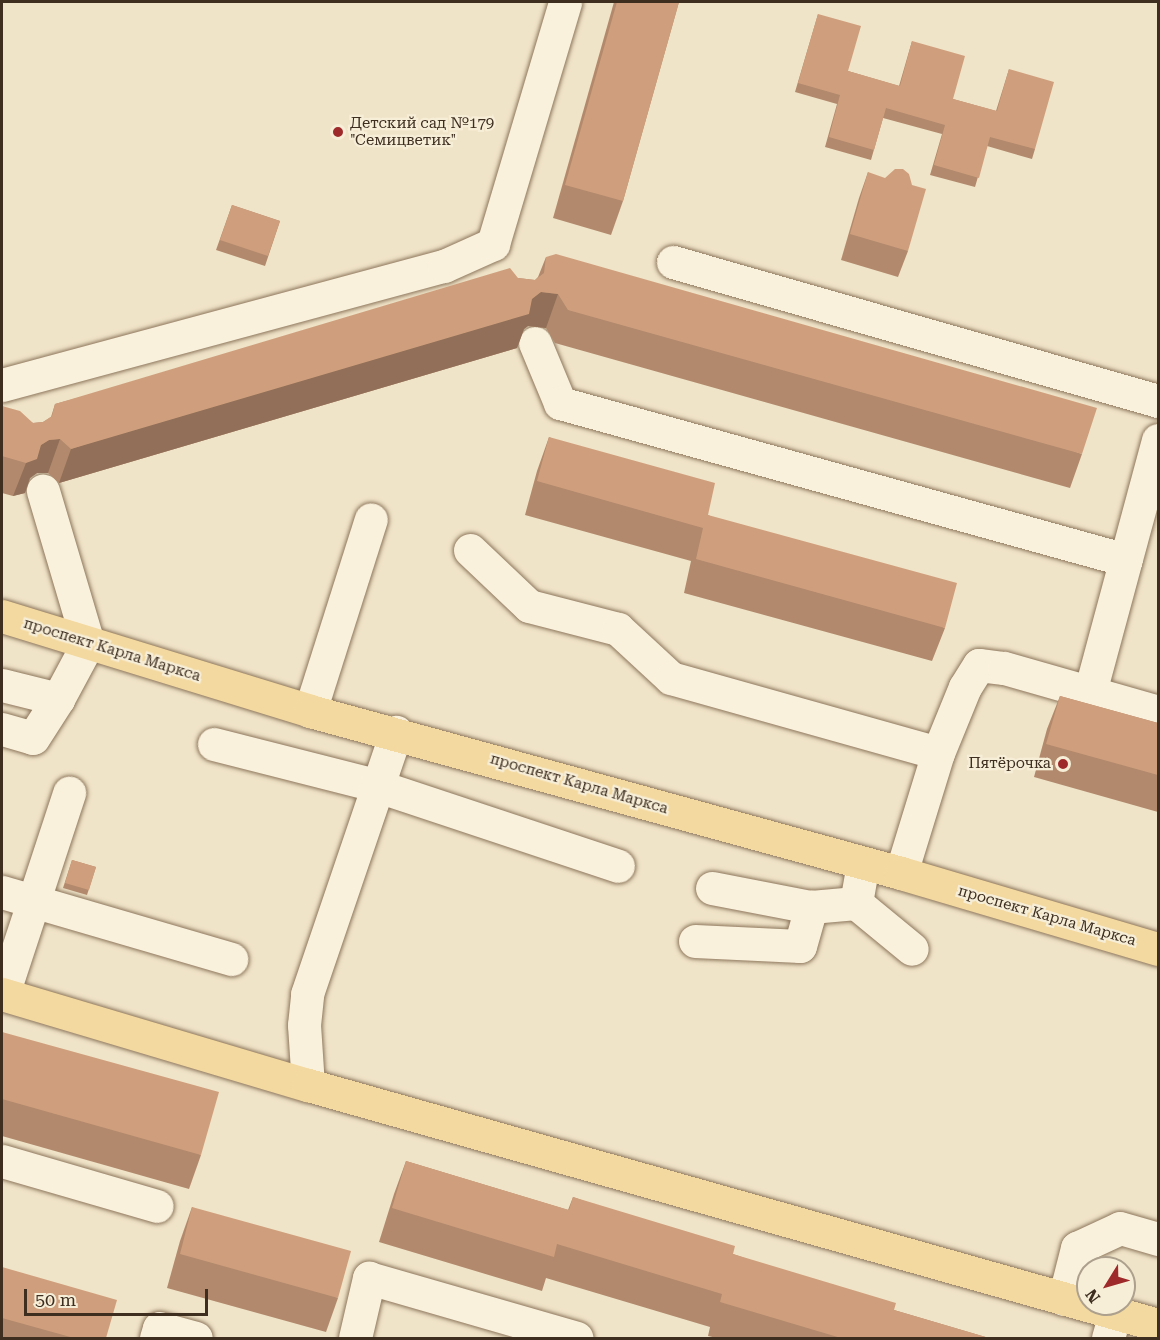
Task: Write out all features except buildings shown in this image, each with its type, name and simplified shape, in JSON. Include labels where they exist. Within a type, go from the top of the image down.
[{"type":"main road","name":"проспект Карла Маркса","points":[[4,614],[88,643],[310,711],[396,732],[901,873],[1158,949]]},
{"type":"main road","points":[[2,994],[308,1085],[1064,1299],[1111,1325],[1158,1325]]},
{"type":"lane","points":[[507,275],[493,244],[565,2]]},
{"type":"lane","points":[[18,417],[4,386],[444,266],[493,244]]},
{"type":"lane","points":[[673,262],[1158,401]]},
{"type":"lane","points":[[535,343],[560,403],[1126,560]]},
{"type":"lane","points":[[1090,692],[1126,560],[1149,511],[1158,440]]},
{"type":"lane","points":[[2,729],[33,738],[58,699],[88,643],[43,491]]},
{"type":"lane","points":[[310,711],[371,519]]},
{"type":"lane","points":[[470,550],[529,606],[618,629],[671,678],[938,753]]},
{"type":"lane","points":[[901,873],[938,753],[965,687],[979,665],[1004,668],[1158,712]]},
{"type":"lane","points":[[2,685],[58,699]]},
{"type":"lane","points":[[308,1085],[304,1056],[307,994],[375,785],[396,732]]},
{"type":"lane","points":[[214,744],[375,785],[618,866]]},
{"type":"lane","points":[[2,994],[69,793]]},
{"type":"lane","points":[[856,903],[863,864]]},
{"type":"lane","points":[[712,888],[811,907],[856,903],[912,949]]},
{"type":"lane","points":[[2,892],[231,959]]},
{"type":"lane","points":[[695,941],[800,946],[811,907]]},
{"type":"lane","points":[[2,1161],[157,1206]]},
{"type":"lane","points":[[1064,1299],[1077,1248],[1120,1228],[1158,1239]]},
{"type":"lane","points":[[355,1338],[369,1278],[577,1338]]},
{"type":"lane","points":[[156,1338],[159,1328],[196,1338]]},
{"type":"place","name":"Детский сад №179 \"Семицветик\"","points":[[338,132]]},
{"type":"place","name":"Пятёрочка","points":[[1063,764]]}]
